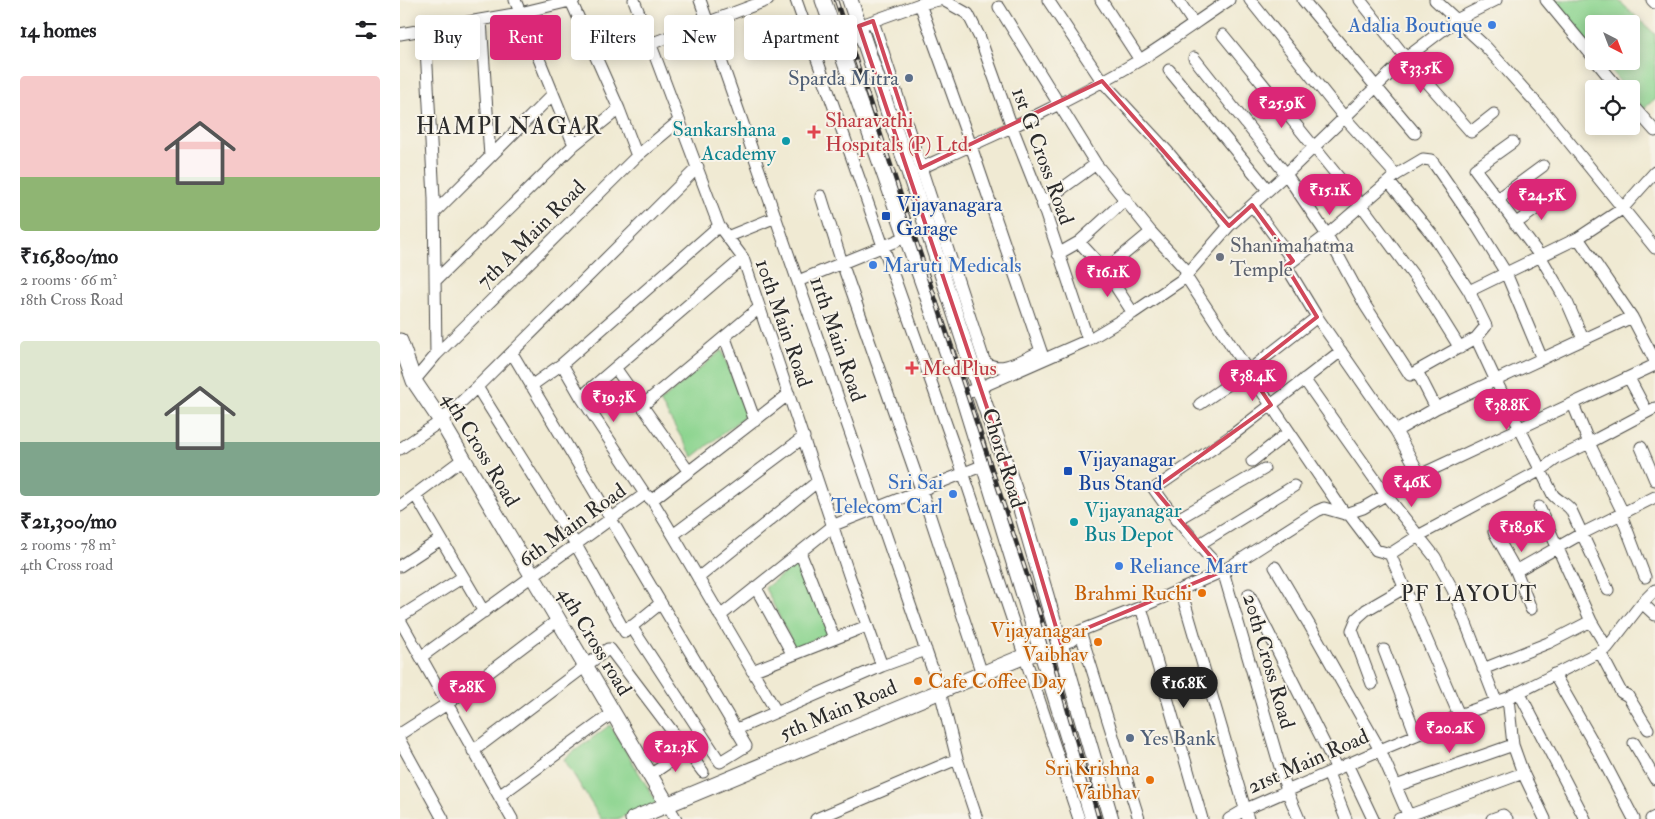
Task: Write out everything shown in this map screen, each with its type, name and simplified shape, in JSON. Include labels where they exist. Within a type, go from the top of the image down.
[{"type":"main road","name":"Chord Road","points":[[823,0],[962,394],[1093,819]]},
{"type":"main road","name":"Chord Road","points":[[850,0],[866,23],[909,172],[979,388],[1020,506],[1111,819]]},
{"type":"main road","name":"4th Cross Road","points":[[400,341],[414,380],[441,421],[533,577]]},
{"type":"main road","name":"4th Cross road","points":[[533,577],[667,804]]},
{"type":"main road","name":"5th Main Road","points":[[633,819],[1025,656],[1061,644]]},
{"type":"street","points":[[515,0],[574,146]]},
{"type":"street","name":"10th Main Road","points":[[634,0],[639,15]]},
{"type":"street","name":"11th Main Road","points":[[700,0],[706,15]]},
{"type":"street","points":[[725,15],[768,0]]},
{"type":"street","points":[[796,0],[963,472],[1079,819]]},
{"type":"street","points":[[939,0],[920,4],[866,23],[921,168],[984,360],[991,367],[995,368],[1088,340],[1133,313],[1183,279],[1229,226],[1286,174],[1406,58],[1456,20],[1496,0]]},
{"type":"street","name":"1st G Cross Road","points":[[943,0],[968,14],[980,38],[1042,203],[1088,340]]},
{"type":"street","points":[[1048,0],[1102,81],[1167,151],[1229,226]]},
{"type":"street","points":[[1101,0],[1140,60]]},
{"type":"street","points":[[1178,0],[1194,24]]},
{"type":"street","points":[[921,168],[1012,127],[1102,81],[1140,60],[1228,0]]},
{"type":"street","points":[[1194,58],[1286,174],[1327,236],[1364,305],[1410,375],[1476,338],[1486,326],[1469,291],[1435,238],[1344,117],[1250,0]]},
{"type":"street","points":[[1302,0],[1415,132]]},
{"type":"street","points":[[1360,0],[1406,58],[1471,132],[1494,114]]},
{"type":"street","points":[[1434,0],[1486,46],[1548,116],[1655,248]]},
{"type":"street","points":[[1546,0],[1585,47]]},
{"type":"street","points":[[1652,0],[1655,3]]},
{"type":"street","points":[[490,157],[482,20],[573,1],[637,156]]},
{"type":"street","points":[[920,4],[971,146],[1042,355]]},
{"type":"street","points":[[999,7],[1096,164],[1186,274],[1289,432],[1376,550],[1390,554],[1418,536],[1541,470],[1556,459],[1651,410],[1629,378]]},
{"type":"street","points":[[400,34],[415,30]]},
{"type":"street","points":[[1223,35],[1362,206],[1422,287],[1460,348]]},
{"type":"street","name":"10th Main Road","points":[[654,55],[719,226],[743,258],[790,394],[817,482],[834,525],[882,666]]},
{"type":"street","points":[[427,60],[434,213],[436,355]]},
{"type":"street","name":"11th Main Road","points":[[722,60],[940,691],[957,759],[976,819]]},
{"type":"street","points":[[1169,70],[1268,190]]},
{"type":"street","points":[[1603,70],[1612,80]]},
{"type":"street","points":[[434,213],[553,94]]},
{"type":"street","points":[[436,280],[574,146],[619,109]]},
{"type":"street","points":[[1640,114],[1655,131]]},
{"type":"street","name":"7th A Main Road","points":[[414,380],[436,355],[637,156],[679,121]]},
{"type":"street","points":[[1513,142],[1475,168],[1540,256],[1568,302],[1583,339]]},
{"type":"street","points":[[1420,475],[1396,431],[1317,317],[1286,266],[1327,236],[1392,179],[1423,159],[1431,160],[1475,223],[1506,273],[1542,359]]},
{"type":"street","points":[[1042,203],[1096,164]]},
{"type":"street","points":[[1498,199],[1544,166]]},
{"type":"street","points":[[400,449],[441,421],[477,387],[698,167]]},
{"type":"street","points":[[1469,291],[1578,238],[1622,209],[1655,172]]},
{"type":"street","points":[[821,196],[982,674]]},
{"type":"street","points":[[1516,224],[1554,196]]},
{"type":"street","points":[[1058,254],[1078,242],[1126,200]]},
{"type":"street","points":[[1252,205],[1293,261]]},
{"type":"street","points":[[727,237],[776,216]]},
{"type":"street","points":[[530,386],[562,364],[719,226]]},
{"type":"street","points":[[1105,270],[1151,232]]},
{"type":"street","points":[[798,281],[906,236]]},
{"type":"street","points":[[1578,238],[1632,317],[1655,360]]},
{"type":"street","points":[[1078,242],[1105,270],[1133,313]]},
{"type":"street","points":[[581,397],[616,369],[743,258]]},
{"type":"street","points":[[644,405],[759,308]]},
{"type":"street","points":[[1200,404],[1248,371],[1317,317]]},
{"type":"street","points":[[1396,431],[1436,408],[1632,317]]},
{"type":"street","points":[[725,338],[755,421]]},
{"type":"street","points":[[1476,338],[1553,494],[1557,500],[1563,502],[1571,510],[1608,590]]},
{"type":"street","points":[[1223,571],[1176,520],[1154,489],[1231,436],[1341,351]]},
{"type":"street","points":[[477,387],[628,629],[720,762],[746,746],[512,353]]},
{"type":"street","points":[[962,394],[979,388],[1042,355]]},
{"type":"street","points":[[562,364],[581,397],[673,535],[776,712]]},
{"type":"street","points":[[1061,644],[1072,640],[1080,631],[1223,571],[1317,511],[1324,508],[1347,513],[1363,508],[1420,475],[1655,365]]},
{"type":"street","points":[[616,369],[644,405],[689,472]]},
{"type":"street","points":[[1417,371],[1436,408]]},
{"type":"street","points":[[1304,379],[1386,495],[1435,558],[1446,577],[1496,701]]},
{"type":"street","name":"6th Main Road","points":[[421,657],[576,546],[610,519],[689,472],[790,394]]},
{"type":"street","points":[[1572,404],[1622,514],[1644,577]]},
{"type":"street","points":[[1252,461],[1289,432]]},
{"type":"street","points":[[673,535],[804,437]]},
{"type":"street","points":[[1641,447],[1655,480]]},
{"type":"street","points":[[400,506],[416,496],[463,459]]},
{"type":"street","points":[[720,616],[834,525],[984,465]]},
{"type":"street","points":[[1176,520],[1264,469]]},
{"type":"street","points":[[698,578],[817,482]]},
{"type":"street","points":[[1198,546],[1294,486]]},
{"type":"street","points":[[416,496],[484,612]]},
{"type":"street","points":[[1516,571],[1581,534],[1655,497]]},
{"type":"street","points":[[1539,507],[1621,692],[1628,696],[1648,729]]},
{"type":"street","points":[[1494,532],[1516,571],[1531,609]]},
{"type":"street","points":[[400,566],[441,539]]},
{"type":"street","points":[[800,552],[834,638]]},
{"type":"street","points":[[1390,554],[1459,715]]},
{"type":"street","points":[[1275,567],[1380,750],[1396,786],[1406,818],[1523,773]]},
{"type":"street","name":"20th Cross Road","points":[[1223,571],[1287,791],[1299,819]]},
{"type":"street","points":[[463,577],[400,619],[512,819]]},
{"type":"street","points":[[756,588],[793,655]]},
{"type":"street","points":[[1372,684],[1352,630],[1357,618],[1366,610],[1404,588]]},
{"type":"street","points":[[1181,590],[1247,814]]},
{"type":"street","name":"21st Main Road","points":[[1229,819],[1247,814],[1287,791],[1445,723],[1459,715],[1514,695],[1603,650],[1642,602],[1655,590]]},
{"type":"street","points":[[1249,594],[1337,769],[1373,819]]},
{"type":"street","points":[[1642,602],[1655,615]]},
{"type":"street","points":[[628,629],[661,603]]},
{"type":"street","points":[[1141,607],[1202,819]]},
{"type":"street","points":[[400,734],[447,704],[558,620]]},
{"type":"street","points":[[1482,669],[1548,643],[1591,621]]},
{"type":"street","points":[[752,671],[867,626]]},
{"type":"street","points":[[1080,631],[1139,819]]},
{"type":"street","points":[[474,751],[610,649],[703,772]]},
{"type":"street","points":[[737,729],[882,666],[926,650]]},
{"type":"street","points":[[1384,650],[1416,735]]},
{"type":"street","points":[[1554,674],[1634,819]]},
{"type":"street","points":[[1514,695],[1513,745],[1523,773],[1545,819]]},
{"type":"street","points":[[1514,695],[1585,819]]},
{"type":"street","points":[[499,796],[613,713]]},
{"type":"street","points":[[400,741],[443,819]]},
{"type":"street","points":[[1634,743],[1655,778]]},
{"type":"street","points":[[1396,786],[1513,745]]},
{"type":"street","points":[[650,775],[687,750]]},
{"type":"street","points":[[816,819],[957,759]]},
{"type":"street","points":[[1337,769],[1346,819]]},
{"type":"street","points":[[667,804],[676,819]]},
{"type":"street","points":[[1492,819],[1503,815],[1507,819]]},
{"type":"street","points":[[1650,819],[1655,816]]},
{"type":"highlighted area","points":[[873,21],[921,168],[1102,81],[1229,226],[1252,205],[1293,261],[1286,266],[1317,317],[1248,371],[1271,405],[1154,489],[1223,571],[1080,631],[1061,644],[1020,506],[859,26]]},
{"type":"green space","points":[[1552,0],[1618,0],[1634,15],[1585,15],[1585,39]]},
{"type":"green space","points":[[1640,20],[1655,34],[1655,99],[1643,109],[1640,106],[1640,80],[1619,80],[1610,70],[1640,70]]},
{"type":"green space","points":[[722,350],[746,415],[693,457],[660,402]]},
{"type":"green space","points":[[801,560],[829,633],[795,648],[765,588]]},
{"type":"green space","points":[[610,725],[657,803],[617,819],[601,819],[564,759]]},
{"type":"railway","points":[[836,0],[1041,617],[1099,819]]},
{"type":"place","name":"Adalia Boutique","points":[[1492,25]]},
{"type":"place","name":"Sparda Mitra","points":[[909,78]]},
{"type":"place","name":"Sharavathi Hospitals (P) Ltd.","points":[[814,132]]},
{"type":"place","name":"Sankarshana Academy","points":[[786,141]]},
{"type":"place","name":"Vijayanagara Garage","points":[[886,216]]},
{"type":"place","name":"Shanimahatma Temple","points":[[1220,257]]},
{"type":"place","name":"Maruti Medicals","points":[[873,265]]},
{"type":"place","name":"MedPlus","points":[[912,368]]},
{"type":"place","name":"Vijayanagar Bus Stand","points":[[1068,471]]},
{"type":"place","name":"Sri Sai Telecom Carl","points":[[953,494]]},
{"type":"place","name":"Vijayanagar Bus Depot","points":[[1074,522]]},
{"type":"place","name":"Reliance Mart","points":[[1119,566]]},
{"type":"place","name":"Brahmi Ruchi","points":[[1202,593]]},
{"type":"place","name":"Vijayanagar Vaibhav","points":[[1098,642]]},
{"type":"place","name":"Cafe Coffee Day","points":[[918,681]]},
{"type":"place","name":"Yes Bank","points":[[1130,738]]},
{"type":"place","name":"Sri Krishna Vaibhav","points":[[1150,780]]},
{"type":"district","name":"HAMPI NAGAR","points":[[509,126]]},
{"type":"district","name":"PF LAYOUT","points":[[1469,593]]}]
